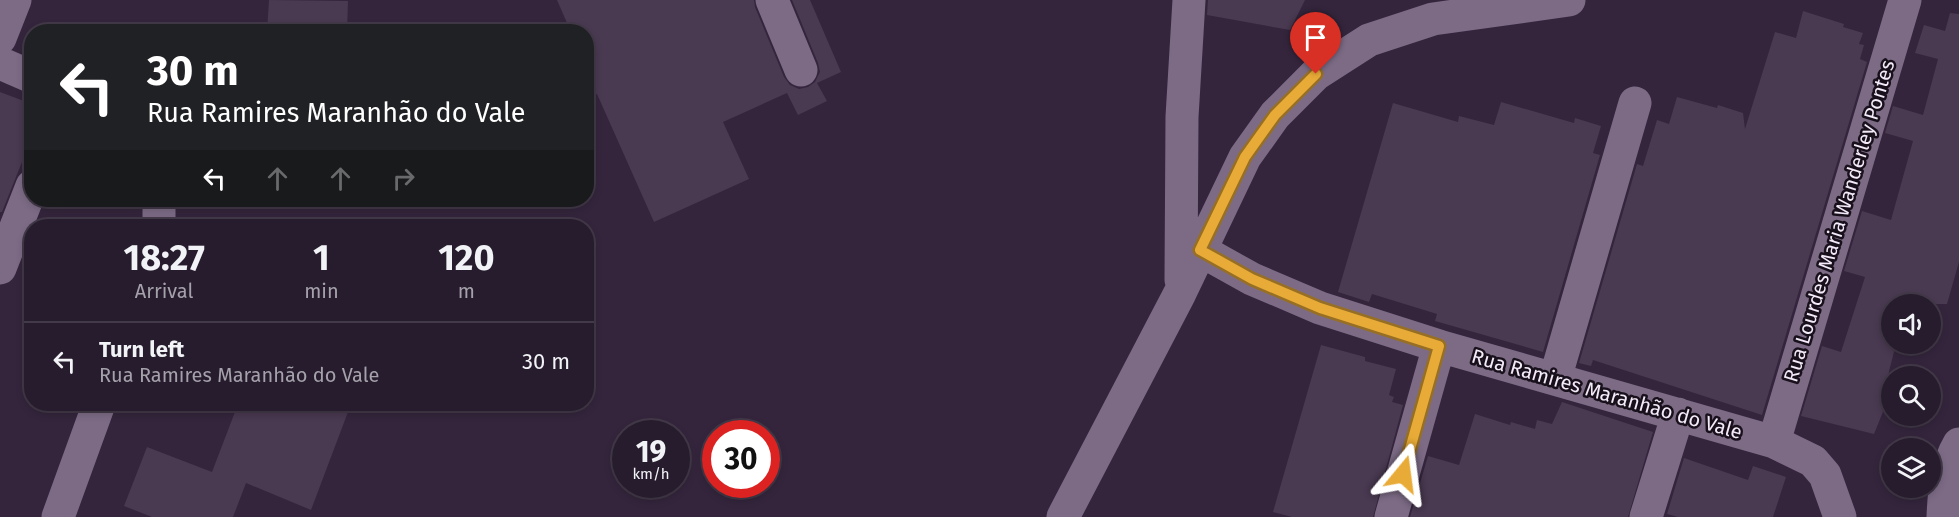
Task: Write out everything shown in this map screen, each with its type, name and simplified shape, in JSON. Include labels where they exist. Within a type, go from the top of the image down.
[{"type":"street","points":[[0,38],[15,0]]},
{"type":"street","points":[[772,0],[801,70]]},
{"type":"street","points":[[1180,293],[1182,117],[1189,0]]},
{"type":"street","points":[[1063,517],[1180,293],[1245,157],[1275,115],[1316,74],[1369,40],[1433,19],[1569,0]]},
{"type":"street","name":"Rua Lourdes Maria Wanderley Pontes","points":[[1774,442],[1905,0]]},
{"type":"street","points":[[0,63],[24,74]]},
{"type":"street","points":[[1555,379],[1635,103]]},
{"type":"street","points":[[0,268],[24,206]]},
{"type":"street","name":"Rua Ramires Maranhão do Vale","points":[[1200,250],[1252,279],[1320,308],[1439,346],[1774,442],[1813,460],[1825,475],[1840,517]]},
{"type":"street","points":[[1391,517],[1439,346]]},
{"type":"street","points":[[58,517],[96,411]]},
{"type":"street","points":[[1646,517],[1677,414]]},
{"type":"street","points":[[1943,517],[1944,495],[1952,456],[1959,444]]},
{"type":"building","points":[[269,0],[348,1],[347,24],[268,24]]},
{"type":"building","points":[[557,0],[754,0],[784,77],[790,85],[799,89],[815,82],[820,72],[792,0],[810,0],[841,72],[817,83],[827,101],[798,115],[787,93],[723,122],[749,179],[654,222],[597,94],[594,95],[594,24],[568,24]]},
{"type":"building","points":[[1208,0],[1305,0],[1290,30],[1207,15]]},
{"type":"building","points":[[1803,11],[1844,24],[1843,27],[1863,33],[1859,44],[1864,45],[1860,59],[1867,62],[1762,415],[1593,360],[1591,366],[1579,363],[1637,164],[1643,166],[1657,120],[1669,124],[1677,97],[1717,108],[1718,105],[1743,113],[1745,129],[1775,32],[1796,38]]},
{"type":"building","points":[[1950,13],[1959,14],[1959,262],[1947,304],[1941,304],[1941,294],[1881,294],[1881,354],[1893,354],[1890,366],[1881,366],[1881,417],[1874,434],[1801,416],[1822,346],[1841,352],[1865,277],[1844,271],[1862,211],[1891,220],[1913,141],[1885,133],[1893,106],[1923,115],[1938,59],[1915,53],[1924,25],[1945,31]]},
{"type":"building","points":[[0,92],[24,101],[24,157],[2,212],[0,212]]},
{"type":"building","points":[[1501,102],[1574,123],[1575,118],[1601,126],[1593,153],[1600,155],[1543,352],[1435,321],[1437,314],[1372,294],[1369,302],[1338,292],[1393,103],[1458,122],[1459,116],[1494,125]]},
{"type":"building","points":[[1321,345],[1365,357],[1365,361],[1396,369],[1389,395],[1394,397],[1392,402],[1403,405],[1373,517],[1292,517],[1273,512]]},
{"type":"building","points":[[1562,402],[1653,432],[1628,517],[1410,517],[1428,456],[1459,465],[1475,414],[1510,425],[1511,422],[1535,429],[1537,420],[1552,424]]},
{"type":"building","points":[[235,411],[348,411],[311,510],[246,483],[233,517],[152,517],[124,506],[147,447],[212,472]]},
{"type":"building","points":[[1684,458],[1748,480],[1753,466],[1786,477],[1773,517],[1678,517],[1667,514]]},
{"type":"route","points":[[1316,74],[1275,115],[1245,157],[1200,250],[1252,279],[1320,308],[1439,346],[1403,474]]}]
